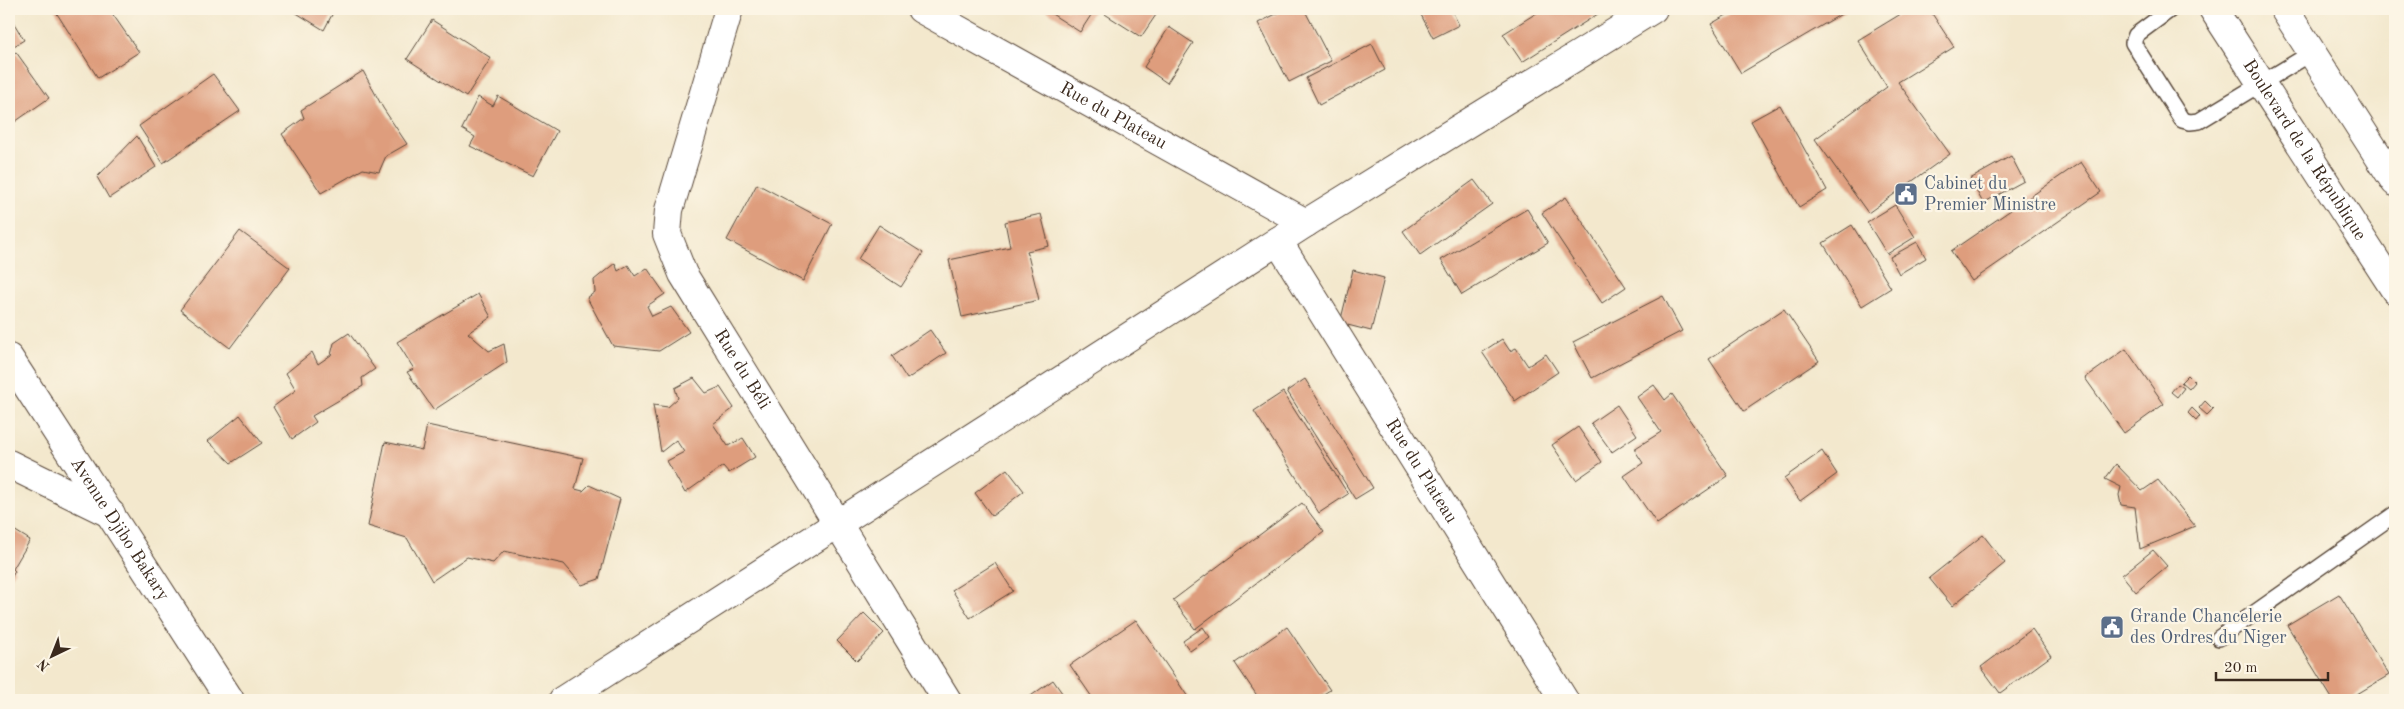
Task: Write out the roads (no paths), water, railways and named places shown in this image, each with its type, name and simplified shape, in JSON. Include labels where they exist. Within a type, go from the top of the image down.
[{"type":"street","name":"Rue du Béli","points":[[729,9],[669,210],[667,234],[683,274],[948,700]]},
{"type":"street","name":"Rue du Plateau","points":[[921,9],[1306,223]]},
{"type":"street","points":[[563,700],[1306,223],[1652,9]]},
{"type":"street","name":"Boulevard de la République","points":[[2213,9],[2263,83],[2395,290]]},
{"type":"street","points":[[2284,9],[2395,182]]},
{"type":"street","name":"Rue du Plateau","points":[[1278,241],[1564,700]]},
{"type":"street","name":"Avenue Djibo Bakary","points":[[9,358],[230,700]]},
{"type":"street","points":[[9,464],[110,514]]},
{"type":"lane","points":[[2171,9],[2136,35],[2133,43],[2182,120],[2190,122],[2200,121],[2313,52]]},
{"type":"lane","points":[[2219,638],[2395,514]]},
{"type":"place","name":"Cabinet du Premier Ministre","points":[[1906,194]]},
{"type":"place","name":"Grande Chancelerie des Ordres du Niger","points":[[2112,627]]}]
